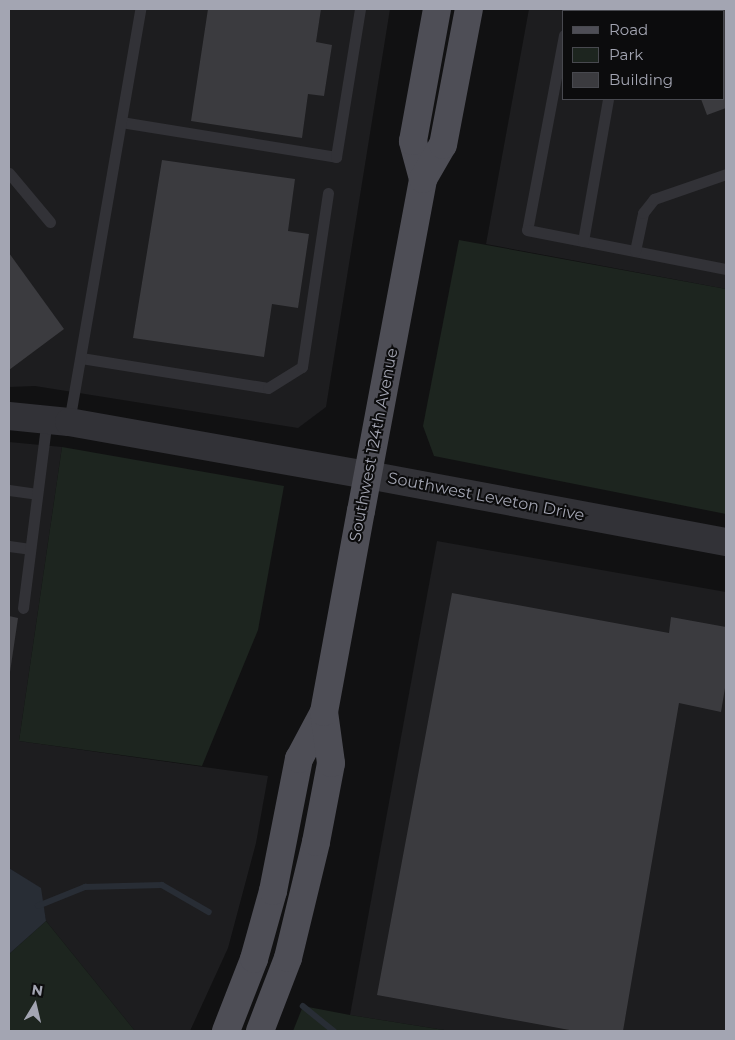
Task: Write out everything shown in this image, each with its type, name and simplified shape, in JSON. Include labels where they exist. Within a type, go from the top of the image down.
[{"type":"main road","name":"Southwest 124th Avenue","points":[[423,179],[413,141],[437,9]]},
{"type":"main road","name":"Southwest 124th Avenue","points":[[226,1031],[254,959],[273,891],[299,759],[324,712],[423,179],[444,145],[468,9]]},
{"type":"main road","name":"Southwest 124th Avenue","points":[[260,1031],[288,958],[316,842],[331,763],[324,712]]},
{"type":"street","name":"Southwest Leveton Drive","points":[[9,416],[58,421],[368,474],[726,542]]},
{"type":"lane","points":[[23,608],[37,494],[58,421],[80,358],[140,9]]},
{"type":"lane","points":[[121,122],[336,157],[360,9]]},
{"type":"lane","points":[[562,46],[527,230],[726,270]]},
{"type":"lane","points":[[583,241],[608,100]]},
{"type":"lane","points":[[9,172],[50,222]]},
{"type":"lane","points":[[635,251],[643,213],[654,199],[726,174]]},
{"type":"lane","points":[[80,358],[268,388],[302,367],[328,193]]},
{"type":"lane","points":[[9,490],[37,494]]},
{"type":"lane","points":[[9,546],[30,549]]},
{"type":"shaded area","points":[[9,9],[390,9],[326,407],[298,428],[35,386],[9,387]]},
{"type":"shaded area","points":[[529,9],[726,9],[726,289],[486,244]]},
{"type":"shaded area","points":[[9,442],[62,447],[19,741],[268,776],[256,843],[228,948],[190,1031],[135,1031],[46,921],[40,888],[9,868]]},
{"type":"shaded area","points":[[437,541],[726,592],[726,1031],[450,1031],[350,1015]]},
{"type":"shaded area","points":[[9,868],[41,888],[46,921],[9,954]]},
{"type":"green space","points":[[459,240],[726,289],[726,514],[434,456],[423,426]]},
{"type":"green space","points":[[62,447],[284,486],[258,630],[202,766],[19,741]]},
{"type":"green space","points":[[46,921],[135,1031],[9,1031],[9,954]]},
{"type":"green space","points":[[303,1006],[350,1015],[450,1031],[293,1031]]},
{"type":"building","points":[[208,9],[321,9],[316,42],[332,45],[324,96],[308,94],[302,138],[191,121]]},
{"type":"building","points":[[645,9],[726,9],[726,108],[707,115],[701,100],[725,100],[725,10]]},
{"type":"building","points":[[162,160],[295,179],[288,231],[309,234],[298,308],[272,304],[264,357],[133,338]]},
{"type":"building","points":[[9,253],[64,329],[9,370]]},
{"type":"building","points":[[452,593],[669,633],[671,617],[726,627],[726,682],[721,712],[679,703],[623,1031],[575,1031],[377,995]]},
{"type":"building","points":[[9,616],[18,618],[10,672],[9,672]]},
{"type":"waterway","points":[[38,906],[85,887],[162,885],[209,912]]},
{"type":"waterway","points":[[303,1006],[334,1031]]}]
